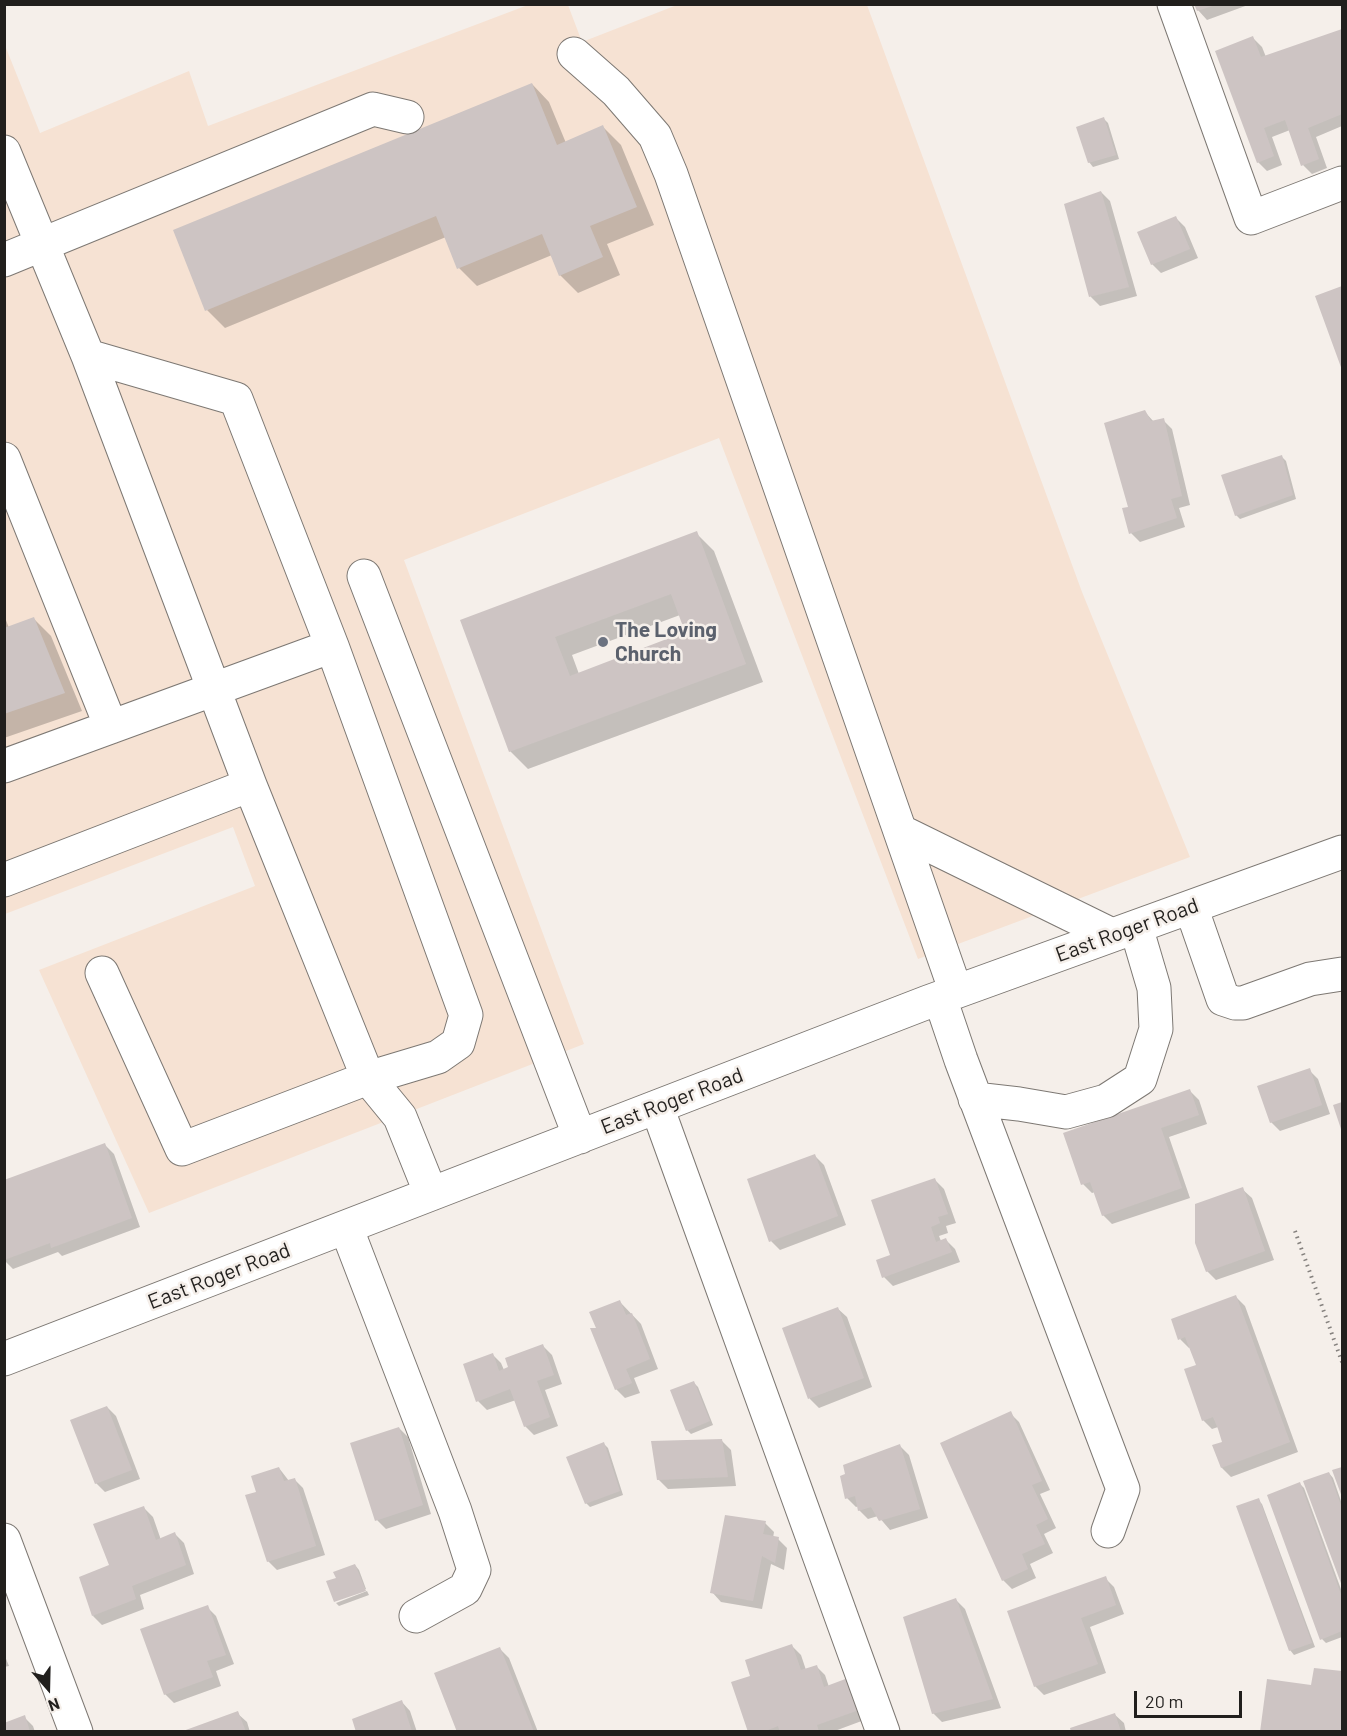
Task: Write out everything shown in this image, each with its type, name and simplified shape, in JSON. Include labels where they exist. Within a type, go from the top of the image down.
[{"type":"street","points":[[1174,4],[1251,218],[1342,183]]},
{"type":"street","points":[[574,54],[616,91],[655,136],[686,218],[900,831],[948,995],[975,1099],[1123,1489],[1108,1531]]},
{"type":"street","points":[[4,260],[373,109],[407,117]]},
{"type":"street","points":[[4,152],[88,356],[250,785],[368,1078],[400,1117],[431,1194]]},
{"type":"street","points":[[88,356],[236,399],[332,646],[466,1015],[458,1043],[438,1057],[368,1078],[182,1149],[102,973]]},
{"type":"street","points":[[4,459],[111,727]]},
{"type":"street","points":[[364,576],[580,1137]]},
{"type":"street","points":[[4,766],[332,646]]},
{"type":"street","points":[[4,880],[250,785]]},
{"type":"street","points":[[900,831],[1124,931],[1154,988],[1156,1029],[1140,1079],[1106,1101],[1066,1112],[975,1099]]},
{"type":"street","name":"East Roger Road","points":[[4,1359],[948,995],[1342,852]]},
{"type":"street","points":[[1191,907],[1223,999],[1243,1003],[1310,979],[1342,974]]},
{"type":"street","points":[[657,1107],[883,1731]]},
{"type":"street","points":[[346,1227],[446,1489],[474,1570],[465,1588],[416,1616]]},
{"type":"street","points":[[4,1540],[76,1731]]},
{"type":"path","points":[[1294,1231],[1342,1362]]},
{"type":"shaded area","points":[[528,5],[568,5],[582,42],[677,5],[867,5],[1082,592],[1190,857],[918,959],[719,438],[404,560],[584,1044],[149,1213],[39,970],[255,886],[233,827],[5,914],[4,43],[40,133],[189,71],[208,126]]},
{"type":"building","points":[[1194,4],[1215,4],[1215,5],[1197,11]]},
{"type":"building","points":[[1342,29],[1342,114],[1308,128],[1319,159],[1301,166],[1285,120],[1264,128],[1274,156],[1257,163],[1215,51],[1253,36],[1261,57]]},
{"type":"building","points":[[532,83],[557,145],[603,125],[637,207],[590,226],[603,257],[559,276],[542,234],[457,269],[436,216],[205,311],[173,230]]},
{"type":"building","points":[[1104,117],[1116,155],[1088,163],[1076,127]]},
{"type":"building","points":[[1101,191],[1129,287],[1089,297],[1064,204]]},
{"type":"building","points":[[1176,216],[1190,249],[1151,265],[1137,232]]},
{"type":"building","points":[[1342,286],[1342,370],[1315,296]]},
{"type":"building","points":[[1145,410],[1151,421],[1164,418],[1182,496],[1171,499],[1177,518],[1129,534],[1122,508],[1128,507],[1104,423]]},
{"type":"building","points":[[1282,455],[1293,495],[1235,516],[1221,475]]},
{"type":"building","name":"The Loving Church","points":[[697,531],[746,664],[509,752],[460,620]],"holes":[[[671,594],[685,632],[570,676],[555,637]]]},
{"type":"building","points":[[34,617],[65,693],[4,714],[4,628]]},
{"type":"building","points":[[1310,1068],[1322,1105],[1270,1123],[1257,1086]]},
{"type":"building","points":[[1190,1089],[1199,1115],[1161,1128],[1182,1188],[1102,1216],[1090,1182],[1081,1185],[1063,1133]]},
{"type":"building","points":[[1342,1102],[1342,1132],[1333,1105]]},
{"type":"building","points":[[105,1143],[132,1218],[51,1248],[50,1243],[4,1260],[4,1180]]},
{"type":"building","points":[[815,1154],[838,1216],[769,1242],[747,1179]]},
{"type":"building","points":[[935,1178],[948,1214],[938,1217],[940,1223],[931,1227],[936,1242],[946,1238],[952,1252],[882,1278],[876,1260],[890,1255],[871,1200]]},
{"type":"building","points":[[1243,1187],[1265,1251],[1206,1272],[1195,1243],[1195,1204]]},
{"type":"building","points":[[1236,1295],[1290,1442],[1221,1468],[1212,1445],[1222,1442],[1218,1429],[1213,1417],[1202,1421],[1184,1369],[1196,1365],[1185,1337],[1178,1340],[1171,1319]]},
{"type":"building","points":[[620,1300],[626,1315],[632,1313],[650,1359],[626,1369],[632,1383],[615,1390],[590,1328],[596,1328],[589,1312]]},
{"type":"building","points":[[838,1307],[864,1378],[808,1399],[782,1328]]},
{"type":"building","points":[[543,1344],[554,1375],[537,1381],[550,1417],[524,1427],[510,1389],[476,1402],[463,1364],[493,1353],[499,1371],[508,1367],[505,1358]]},
{"type":"building","points":[[694,1381],[710,1421],[686,1431],[670,1390]]},
{"type":"building","points":[[107,1406],[132,1470],[95,1484],[70,1420]]},
{"type":"building","points":[[1011,1411],[1042,1481],[1032,1485],[1048,1519],[1036,1525],[1045,1544],[1022,1554],[1028,1569],[1002,1581],[940,1443]]},
{"type":"building","points":[[399,1427],[423,1505],[375,1521],[350,1443]]},
{"type":"building","points":[[722,1439],[728,1477],[657,1480],[651,1441]]},
{"type":"building","points":[[604,1442],[620,1491],[585,1504],[566,1457]]},
{"type":"building","points":[[900,1444],[920,1509],[879,1521],[871,1507],[858,1511],[855,1496],[845,1499],[840,1476],[845,1474],[843,1465]]},
{"type":"building","points":[[279,1467],[284,1481],[295,1478],[316,1546],[267,1562],[245,1495],[256,1492],[251,1476]]},
{"type":"building","points":[[1342,1467],[1342,1497],[1332,1470]]},
{"type":"building","points":[[1329,1472],[1342,1508],[1342,1586],[1303,1481]]},
{"type":"building","points":[[1300,1482],[1342,1597],[1342,1631],[1320,1640],[1267,1495]]},
{"type":"building","points":[[1259,1498],[1312,1643],[1289,1651],[1236,1506]]},
{"type":"building","points":[[144,1506],[156,1540],[175,1532],[186,1565],[132,1586],[136,1599],[92,1616],[79,1577],[109,1565],[93,1524]]},
{"type":"building","points":[[725,1515],[766,1521],[763,1534],[779,1537],[775,1563],[762,1556],[753,1601],[710,1593]]},
{"type":"building","points":[[355,1564],[366,1591],[334,1602],[326,1581],[336,1578],[333,1572]]},
{"type":"building","points":[[1106,1576],[1116,1605],[1081,1618],[1098,1664],[1034,1687],[1007,1611]]},
{"type":"building","points":[[956,1598],[993,1699],[932,1714],[903,1617]]},
{"type":"building","points":[[208,1605],[226,1655],[207,1661],[213,1677],[164,1695],[140,1629]]},
{"type":"building","points":[[792,1644],[801,1670],[817,1665],[824,1687],[848,1678],[859,1710],[817,1725],[819,1732],[780,1732],[778,1726],[763,1732],[748,1732],[731,1682],[750,1676],[745,1660]]},
{"type":"building","points":[[500,1647],[534,1732],[457,1732],[434,1673]]},
{"type":"building","points":[[1314,1668],[1342,1671],[1342,1732],[1260,1732],[1267,1679],[1311,1685]]},
{"type":"building","points":[[402,1700],[412,1732],[356,1732],[352,1719]]},
{"type":"building","points":[[238,1711],[246,1732],[183,1732],[183,1731]]},
{"type":"building","points":[[1115,1713],[1121,1732],[1071,1732],[1070,1728]]},
{"type":"building","points":[[25,1715],[30,1732],[4,1732],[4,1723]]},
{"type":"place","name":"The Loving Church","points":[[603,642]]}]
